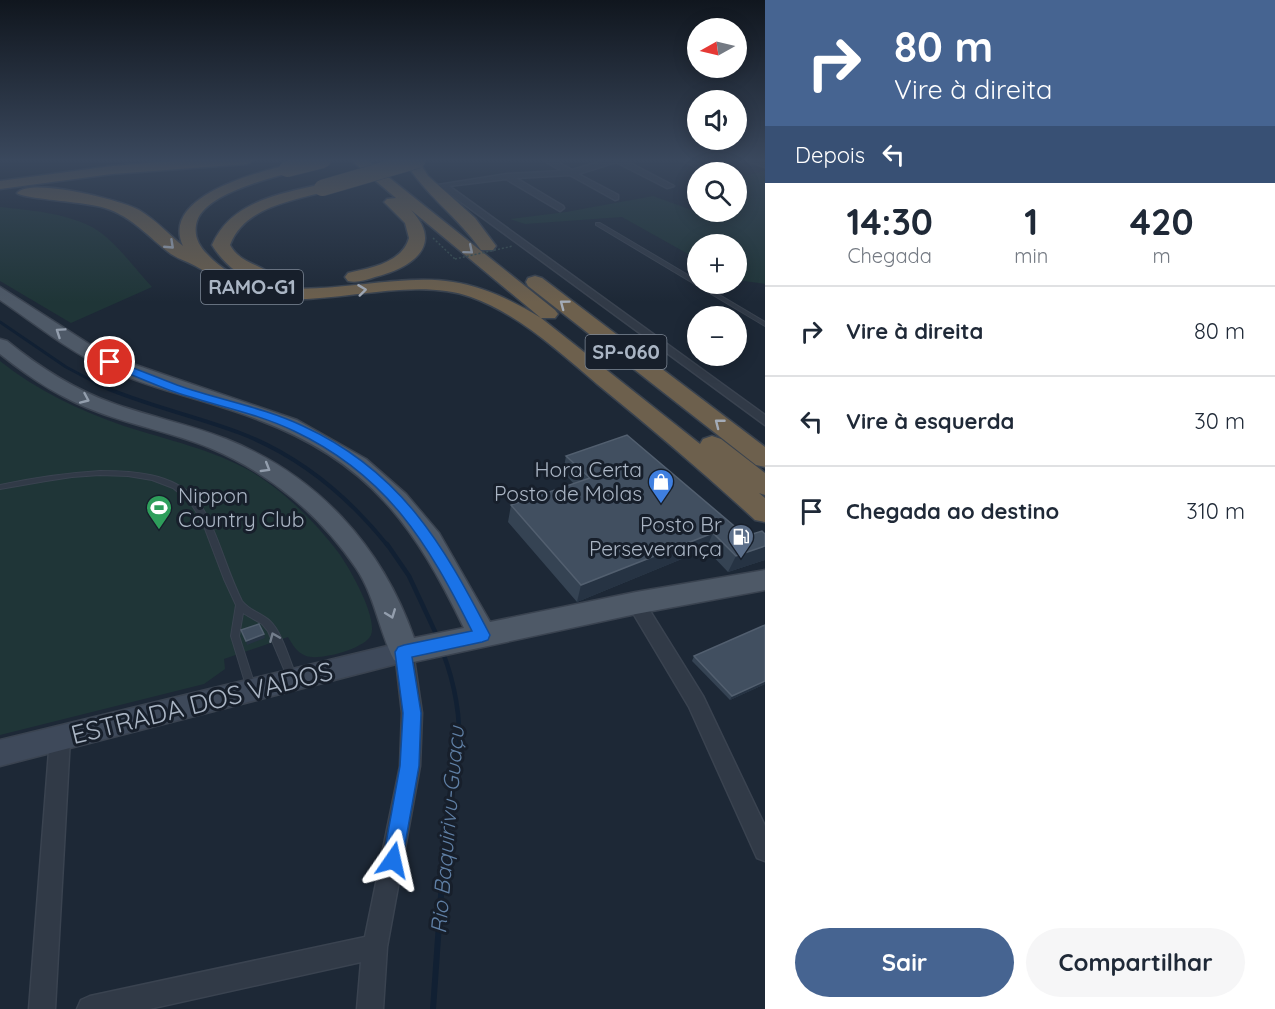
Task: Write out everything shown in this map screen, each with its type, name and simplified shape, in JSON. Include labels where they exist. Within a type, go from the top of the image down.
[{"type":"highway","points":[[117,207],[144,220],[181,255],[206,264]]},
{"type":"highway","name":"RAMO-G1","points":[[201,207],[191,217],[188,236],[197,255],[224,277],[243,285],[284,293],[330,293],[429,285],[453,287],[493,298],[519,312],[660,422],[765,513]]},
{"type":"highway","points":[[221,207],[205,223],[202,236],[214,249],[253,273],[276,279],[306,282],[347,279],[398,263],[414,247],[417,239],[415,227],[395,207]]},
{"type":"highway","points":[[225,254],[221,245],[223,237],[242,216],[267,207]]},
{"type":"highway","name":"SP-060","points":[[417,207],[765,486]]},
{"type":"highway","name":"SP-060","points":[[437,207],[765,459]]},
{"type":"highway","points":[[454,207],[469,221],[487,246]]},
{"type":"main road","points":[[0,292],[110,362],[173,388],[266,416],[300,429],[340,452],[382,485],[407,509],[430,539],[452,576],[473,637]]},
{"type":"main road","points":[[0,345],[62,388],[134,417],[219,444],[268,468],[309,500],[337,527],[367,565],[391,613],[415,649],[636,603],[765,580]]},
{"type":"street","points":[[471,207],[765,421]]},
{"type":"street","points":[[636,603],[696,702],[765,850]]},
{"type":"street","points":[[370,1009],[375,946],[410,766],[415,649]]},
{"type":"street","name":"ESTRADA DOS VADOS","points":[[0,753],[415,649]]},
{"type":"street","points":[[42,1009],[60,738]]},
{"type":"street","points":[[90,1009],[375,946]]},
{"type":"lane","points":[[598,224],[765,324]]},
{"type":"lane","points":[[0,487],[42,478],[87,473],[136,476],[174,486],[194,501],[240,606],[235,636],[252,690]]},
{"type":"lane","points":[[240,606],[269,625],[293,680]]},
{"type":"path","points":[[431,237],[455,259],[513,246]]},
{"type":"green space","points":[[1,207],[59,215],[92,227],[116,247],[152,287],[71,323],[0,281]]},
{"type":"green space","points":[[593,207],[687,208],[687,222],[747,222],[747,207],[765,207],[765,284],[747,281],[747,234],[687,234],[687,253],[622,217],[525,224],[510,219]]},
{"type":"green space","name":"Nippon Country Club","points":[[0,361],[43,390],[91,414],[221,457],[252,472],[276,488],[310,519],[343,559],[367,605],[372,627],[371,635],[360,645],[351,649],[321,657],[306,656],[295,648],[288,637],[224,659],[225,669],[204,684],[0,735]]},
{"type":"building","points":[[627,435],[746,536],[762,531],[765,534],[765,546],[736,556],[713,533],[581,585],[511,505],[590,478],[566,456]]},
{"type":"building","points":[[259,624],[264,634],[246,641],[241,630]]},
{"type":"building","points":[[765,625],[765,681],[732,696],[694,656]]},
{"type":"waterway","name":"Rio Baquirivu-Guaçu","points":[[0,322],[66,367],[100,385]]},
{"type":"waterway","name":"Rio Baquirivu-Guaçu","points":[[97,384],[132,398],[240,433],[283,453],[322,479],[339,494],[388,546]]},
{"type":"waterway","name":"Rio Baquirivu-Guaçu","points":[[387,544],[409,576],[438,638]]},
{"type":"waterway","name":"Rio Baquirivu-Guaçu","points":[[443,653],[456,701],[459,726],[458,750]]},
{"type":"waterway","name":"Rio Baquirivu-Guaçu","points":[[433,1009],[446,825],[458,748]]},
{"type":"place","name":"Hora Certa Posto de Molas","points":[[661,505]]},
{"type":"place","name":"Nippon Country Club","points":[[159,531]]},
{"type":"place","name":"Posto Br Perseverança","points":[[741,560]]},
{"type":"route","points":[[110,362],[173,388],[216,399],[300,429],[340,452],[382,485],[407,509],[430,539],[452,576],[482,635],[404,652],[412,713],[410,766],[393,860]]}]
